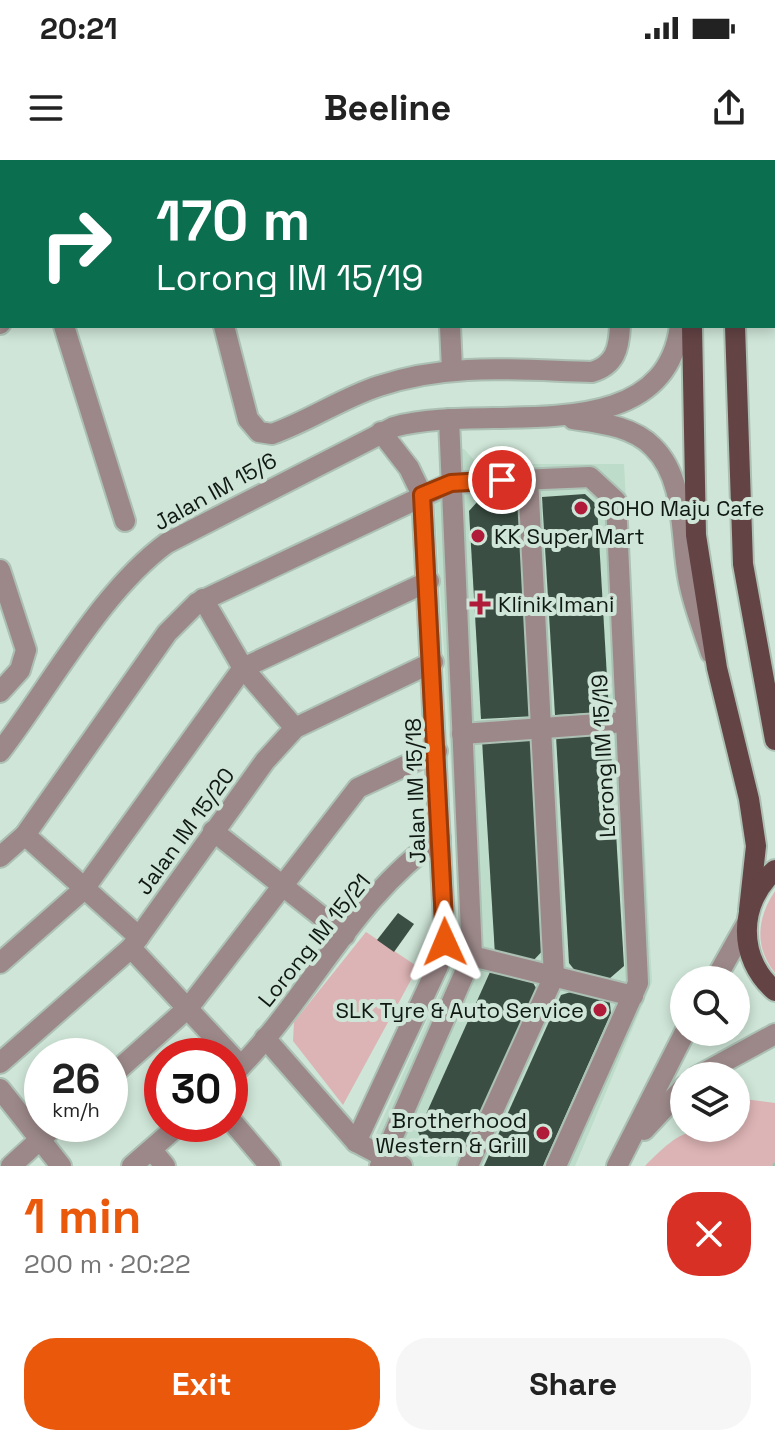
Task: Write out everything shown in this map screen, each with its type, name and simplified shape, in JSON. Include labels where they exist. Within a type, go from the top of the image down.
[{"type":"main road","points":[[692,328],[696,535],[717,668],[749,799],[756,846],[747,917],[755,966],[775,991]]},
{"type":"main road","points":[[735,328],[743,564],[775,740]]},
{"type":"main road","points":[[747,917],[762,883],[775,870]]},
{"type":"street","points":[[65,328],[125,521]]},
{"type":"street","points":[[225,328],[248,419],[259,432],[283,430],[378,386],[452,369],[592,372],[604,368],[616,356],[620,328]]},
{"type":"street","points":[[450,328],[452,369]]},
{"type":"street","name":"Jalan IM 15/6","points":[[0,752],[113,597],[148,558],[228,509],[381,432],[416,421],[593,411],[622,404],[641,394],[666,370],[678,344],[680,328]]},
{"type":"street","name":"Jalan IM 15/6","points":[[542,415],[627,430],[646,441],[661,457],[675,486],[694,604],[717,668]]},
{"type":"street","points":[[265,1038],[356,1142],[389,1163],[472,956],[449,419]]},
{"type":"street","name":"Jalan IM 15/18","points":[[356,1142],[442,955],[445,942],[429,581],[422,495],[409,468],[381,432]]},
{"type":"street","name":"Lorong IM 15/19","points":[[422,495],[451,483],[590,477],[616,501],[638,983],[556,1166]]},
{"type":"street","points":[[468,1166],[554,976],[528,479]]},
{"type":"street","points":[[0,857],[25,835],[181,615],[203,599],[422,495]]},
{"type":"street","points":[[0,570],[26,650],[20,670],[0,692]]},
{"type":"street","points":[[0,963],[84,889],[243,668],[429,581]]},
{"type":"street","points":[[203,599],[243,668],[295,728]]},
{"type":"street","name":"Jalan IM 15/20","points":[[0,1063],[135,943],[265,761],[295,728],[433,662]]},
{"type":"street","points":[[462,734],[626,722]]},
{"type":"street","points":[[128,1061],[189,1007],[358,788],[437,751]]},
{"type":"street","points":[[213,831],[345,935]]},
{"type":"street","points":[[25,835],[84,889],[135,943],[211,1038]]},
{"type":"street","name":"Lorong IM 15/21","points":[[248,1058],[345,935],[417,854],[440,838]]},
{"type":"street","points":[[722,966],[747,917]]},
{"type":"street","points":[[472,956],[633,996]]},
{"type":"street","points":[[724,1062],[775,1034]]},
{"type":"street","points":[[620,1160],[678,1046]]},
{"type":"street","points":[[0,1089],[24,1121]]},
{"type":"street","points":[[620,1160],[670,1103]]},
{"type":"street","points":[[248,1140],[270,1166]]},
{"type":"street","points":[[11,1166],[38,1142]]},
{"type":"street","points":[[40,1142],[61,1166]]},
{"type":"street","points":[[132,1166],[158,1158]]},
{"type":"shaded area","points":[[450,448],[464,449],[474,460],[488,464],[624,464],[652,982],[575,1166],[402,1166],[369,1149],[462,944],[434,489],[451,482]]},
{"type":"shaded area","points":[[775,891],[775,973],[764,953],[760,932],[764,912]]},
{"type":"shaded area","points":[[366,932],[418,967],[343,1105],[293,1041],[294,1022]]},
{"type":"shaded area","points":[[750,1100],[775,1103],[775,1166],[645,1166],[672,1142],[750,1142]]},
{"type":"building","points":[[585,494],[597,505],[609,712],[555,715],[542,497]]},
{"type":"building","points":[[522,497],[535,716],[481,719],[469,511],[479,500]]},
{"type":"building","points":[[610,733],[624,966],[609,979],[576,972],[569,963],[556,736]]},
{"type":"building","points":[[536,737],[548,945],[531,963],[495,955],[482,740]]},
{"type":"building","points":[[398,913],[414,924],[394,952],[377,940]]},
{"type":"building","points":[[490,972],[532,981],[539,993],[465,1159],[422,1140],[418,1132]]},
{"type":"building","points":[[574,991],[609,996],[611,1013],[543,1166],[484,1166],[561,995]]},
{"type":"place","name":"SOHO Maju Cafe","points":[[581,508]]},
{"type":"place","name":"KK Super Mart","points":[[478,536]]},
{"type":"place","name":"Klinik Imani","points":[[480,604]]},
{"type":"place","name":"SLK Tyre & Auto Service","points":[[600,1010]]},
{"type":"place","name":"Brotherhood Western & Grill","points":[[543,1133]]},
{"type":"route","points":[[445,942],[429,581],[422,495],[451,483],[502,480]]}]
